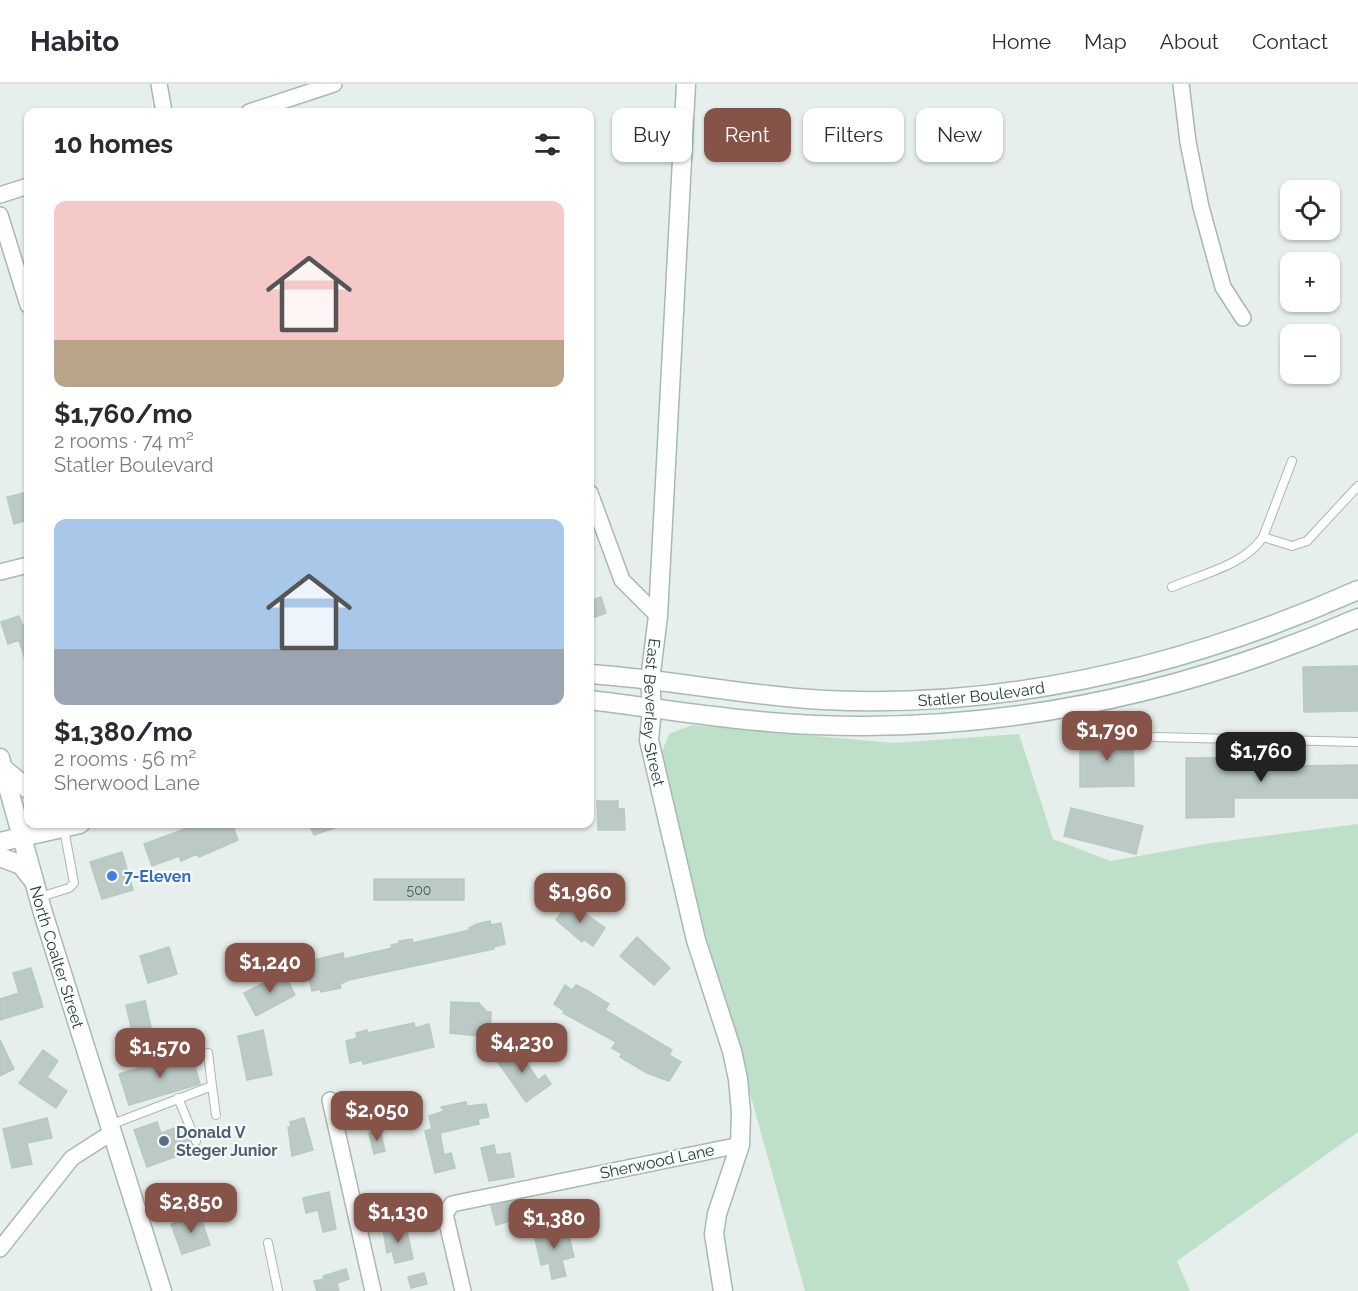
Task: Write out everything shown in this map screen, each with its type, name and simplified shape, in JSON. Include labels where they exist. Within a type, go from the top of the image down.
[{"type":"street","points":[[159,84],[163,108]]},
{"type":"street","points":[[261,108],[334,84]]},
{"type":"street","name":"East Beverley Street","points":[[686,84],[658,616],[650,680],[652,708],[649,740],[696,940],[736,1071],[741,1112],[740,1145],[714,1227],[714,1241],[723,1291]]},
{"type":"street","points":[[1181,84],[1188,142],[1201,207],[1223,287],[1243,318]]},
{"type":"street","points":[[0,195],[24,187]]},
{"type":"street","points":[[0,215],[24,292]]},
{"type":"street","points":[[594,504],[622,580],[658,616]]},
{"type":"street","points":[[0,572],[24,566]]},
{"type":"street","name":"Statler Boulevard","points":[[594,674],[758,695],[826,700],[915,699],[1028,689],[1120,673],[1196,653],[1269,627],[1358,590]]},
{"type":"street","name":"Statler Boulevard","points":[[594,701],[782,723],[852,726],[949,723],[1036,714],[1128,696],[1215,673],[1288,648],[1358,618]]},
{"type":"street","points":[[2,763],[24,785]]},
{"type":"street","name":"North Coalter Street","points":[[2,763],[36,889],[162,1291]]},
{"type":"street","points":[[0,842],[64,828]]},
{"type":"street","points":[[0,857],[21,866],[36,889]]},
{"type":"street","points":[[330,1100],[374,1291]]},
{"type":"street","points":[[0,1249],[72,1158],[110,1130]]},
{"type":"street","name":"Sherwood Lane","points":[[463,1291],[445,1214],[452,1204],[740,1145]]},
{"type":"lane","points":[[1172,586],[1240,558],[1256,548],[1263,537],[1292,461]]},
{"type":"lane","points":[[1263,537],[1292,546],[1307,541],[1358,486]]},
{"type":"lane","points":[[1155,737],[1358,742]]},
{"type":"lane","points":[[36,889],[69,888],[74,883],[72,828]]},
{"type":"lane","points":[[208,1053],[216,1115]]},
{"type":"lane","points":[[110,1130],[178,1098],[212,1086]]},
{"type":"lane","points":[[178,1098],[196,1141]]},
{"type":"lane","points":[[267,1243],[278,1291]]},
{"type":"green space","points":[[692,725],[894,743],[1019,734],[1053,839],[1111,861],[1211,843],[1358,824],[1358,1132],[1177,1261],[1190,1291],[805,1291],[697,903],[661,754],[669,734]]},
{"type":"building","points":[[24,493],[24,521],[14,524],[7,497]]},
{"type":"building","points":[[601,597],[606,613],[594,618],[594,600]]},
{"type":"building","points":[[19,616],[22,625],[24,624],[24,656],[19,640],[8,644],[1,622]]},
{"type":"building","points":[[1358,666],[1358,711],[1304,712],[1303,667]]},
{"type":"building","points":[[1133,736],[1134,786],[1080,787],[1080,737]]},
{"type":"building","points":[[1295,757],[1295,766],[1358,765],[1358,798],[1234,798],[1234,817],[1186,818],[1186,758]]},
{"type":"building","points":[[597,801],[618,801],[618,809],[624,809],[625,830],[598,830]]},
{"type":"building","points":[[1071,808],[1143,826],[1136,854],[1064,836]]},
{"type":"building","points":[[187,828],[234,828],[238,840],[199,857],[197,854],[181,861],[179,856],[152,866],[144,844]]},
{"type":"building","points":[[311,828],[334,828],[314,835]]},
{"type":"building","name":"7-Eleven","points":[[122,852],[133,890],[102,899],[90,862]]},
{"type":"building","points":[[374,879],[464,879],[464,900],[374,900]]},
{"type":"building","points":[[569,902],[605,928],[593,946],[583,939],[582,942],[556,920]]},
{"type":"building","points":[[490,921],[491,925],[501,923],[505,944],[494,947],[494,949],[349,980],[340,984],[341,988],[321,992],[320,989],[312,991],[305,962],[343,953],[344,959],[392,948],[391,945],[400,943],[399,941],[412,939],[413,943],[470,930],[469,928],[477,924]]},
{"type":"building","points":[[637,937],[670,968],[654,985],[620,956]]},
{"type":"building","points":[[169,947],[177,974],[148,983],[140,956]]},
{"type":"building","points":[[31,968],[43,1007],[0,1020],[0,999],[19,993],[13,973]]},
{"type":"building","points":[[284,973],[295,995],[256,1016],[244,993]]},
{"type":"building","points":[[565,985],[572,990],[576,985],[588,991],[609,1004],[605,1010],[672,1050],[669,1055],[681,1062],[669,1081],[647,1073],[620,1057],[622,1054],[612,1048],[616,1042],[563,1013],[564,1011],[554,1004]]},
{"type":"building","points":[[145,1001],[153,1036],[134,1041],[126,1005]]},
{"type":"building","points":[[451,1002],[479,1003],[487,1012],[491,1012],[490,1037],[450,1033]]},
{"type":"building","points":[[414,1023],[415,1028],[429,1024],[434,1047],[363,1064],[362,1060],[350,1063],[346,1041],[357,1038],[356,1033],[367,1030],[367,1033]]},
{"type":"building","points":[[263,1030],[272,1075],[247,1080],[238,1036]]},
{"type":"building","points":[[0,1040],[14,1069],[0,1076]]},
{"type":"building","points":[[522,1044],[528,1052],[522,1056],[538,1080],[545,1075],[551,1084],[526,1102],[497,1061]]},
{"type":"building","points":[[43,1050],[58,1061],[47,1077],[67,1091],[56,1108],[19,1083]]},
{"type":"building","points":[[191,1052],[200,1084],[129,1105],[119,1074]]},
{"type":"building","points":[[466,1102],[467,1106],[486,1104],[489,1117],[478,1119],[479,1124],[440,1133],[444,1155],[451,1153],[455,1168],[435,1173],[425,1131],[432,1129],[429,1116],[444,1111],[441,1107]]},
{"type":"building","points":[[47,1118],[52,1138],[27,1143],[32,1164],[12,1168],[3,1129]]},
{"type":"building","points":[[304,1118],[313,1150],[292,1156],[288,1127],[291,1127],[290,1122]]},
{"type":"building","name":"Donald V Steger Junior","points":[[157,1122],[161,1133],[183,1125],[194,1150],[147,1167],[134,1130]]},
{"type":"building","points":[[380,1130],[385,1151],[374,1154],[369,1133]]},
{"type":"building","points":[[494,1145],[496,1155],[510,1153],[514,1177],[489,1181],[481,1148]]},
{"type":"building","points":[[329,1192],[336,1229],[323,1232],[318,1210],[306,1213],[303,1198]]},
{"type":"building","points":[[523,1199],[526,1210],[531,1209],[534,1220],[511,1226],[510,1221],[496,1225],[491,1206]]},
{"type":"building","points":[[200,1215],[210,1245],[182,1254],[171,1224]]},
{"type":"building","points":[[401,1225],[403,1233],[407,1232],[413,1259],[395,1263],[392,1251],[387,1253],[383,1229]]},
{"type":"building","points":[[567,1228],[574,1257],[562,1260],[566,1276],[552,1279],[549,1263],[541,1265],[534,1234]]},
{"type":"building","points":[[346,1269],[349,1279],[337,1283],[339,1291],[317,1291],[314,1281]]},
{"type":"building","points":[[424,1273],[427,1284],[411,1288],[408,1277]]},
{"type":"place","name":"7-Eleven","points":[[112,876]]},
{"type":"place","name":"Donald V Steger Junior","points":[[164,1141]]}]
